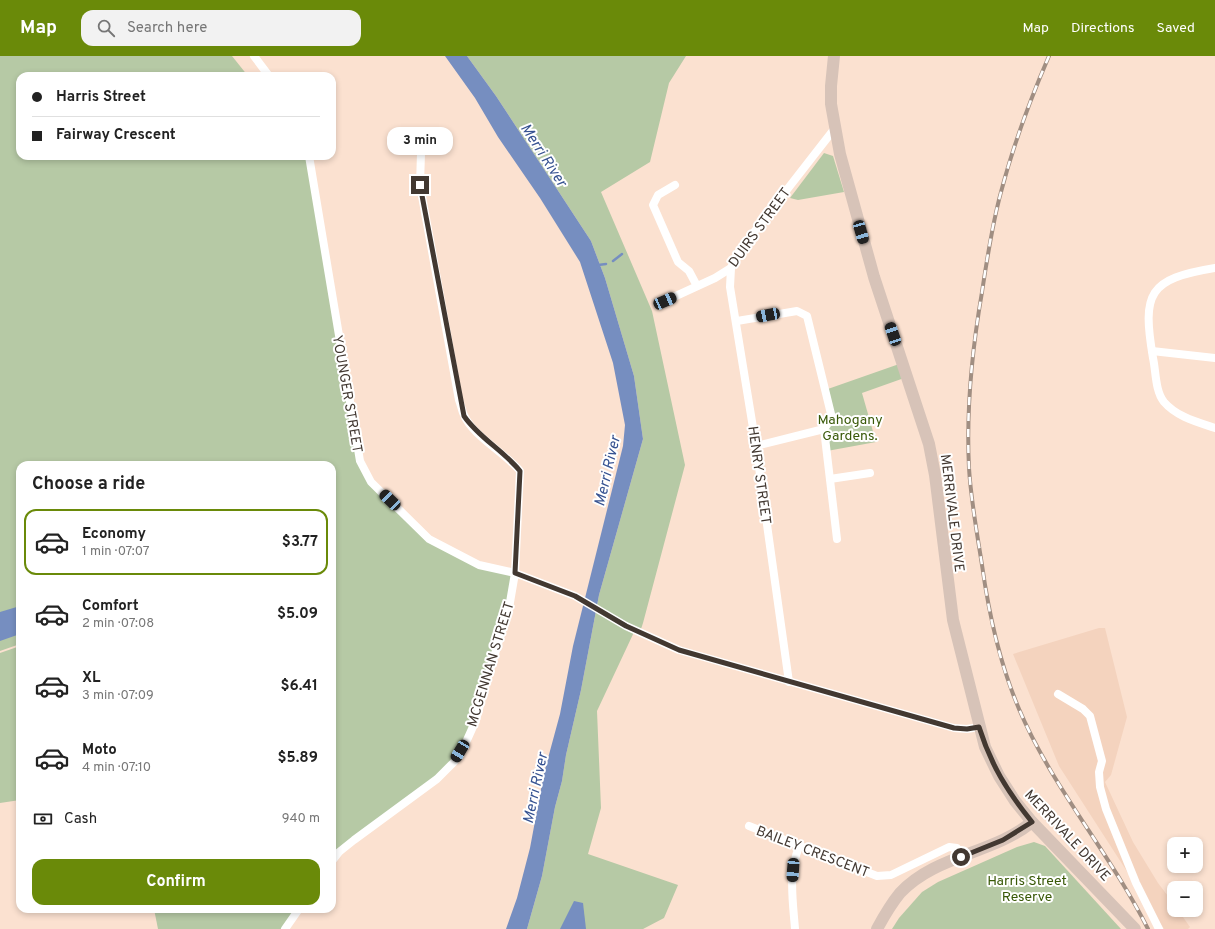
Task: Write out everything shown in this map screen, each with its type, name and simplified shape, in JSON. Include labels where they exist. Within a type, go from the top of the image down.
[{"type":"street","points":[[254,56],[266,72]]},
{"type":"street","name":"MERRIVALE DRIVE","points":[[834,56],[831,86],[834,128],[874,277],[928,444],[935,475],[953,620],[985,747],[999,776],[1015,801],[1032,822],[1135,929]]},
{"type":"street","name":"DUIRS STREET","points":[[665,301],[731,268],[737,254],[834,128]]},
{"type":"street","name":"MCGENNAN STREET","points":[[336,856],[354,840],[437,779],[454,762],[476,720],[509,608],[515,573],[520,471],[510,459],[473,428],[464,416],[420,185],[421,153]]},
{"type":"street","name":"YOUNGER STREET","points":[[310,160],[360,461],[371,482],[429,539],[479,565],[515,573],[575,596],[626,626],[679,650],[954,728],[967,729],[979,727]]},
{"type":"street","points":[[675,185],[658,195],[653,205],[678,262],[689,271],[697,286]]},
{"type":"street","name":"HENRY STREET","points":[[731,268],[730,287],[737,321],[756,446],[789,682]]},
{"type":"street","points":[[1215,268],[1180,275],[1159,288],[1150,300],[1149,331],[1157,381],[1163,401],[1173,411],[1190,420],[1215,428]]},
{"type":"street","points":[[737,321],[797,311],[807,316],[832,418],[824,429],[756,446]]},
{"type":"street","points":[[1152,351],[1215,358]]},
{"type":"street","points":[[824,429],[837,539]]},
{"type":"street","points":[[830,479],[870,473]]},
{"type":"street","points":[[1058,694],[1083,709],[1090,716],[1102,761],[1099,774],[1100,787],[1106,809],[1136,883],[1159,929]]},
{"type":"street","points":[[877,929],[894,901],[909,885],[927,873],[1003,840],[1032,822]]},
{"type":"street","name":"BAILEY CRESCENT","points":[[749,826],[799,847],[881,876],[891,875],[949,847],[957,848],[961,857]]},
{"type":"street","points":[[795,929],[792,879],[794,862],[799,847]]},
{"type":"street","points":[[286,929],[296,913]]},
{"type":"shaded area","points":[[1099,628],[1105,628],[1127,717],[1111,775],[1105,782],[1133,842],[1167,895],[1167,917],[1183,917],[1190,927],[1188,929],[1164,929],[1059,766],[1013,654]]},
{"type":"green space","points":[[0,56],[232,56],[245,72],[16,72],[16,160],[310,160],[354,437],[371,482],[429,539],[479,565],[515,573],[476,720],[454,762],[336,858],[336,461],[16,461],[16,645],[0,651]]},
{"type":"green space","points":[[467,56],[686,56],[669,83],[650,162],[601,192],[652,311],[685,465],[640,632],[635,630],[597,711],[601,808],[588,854],[678,885],[664,918],[643,929],[527,929],[542,876],[555,807],[581,690],[599,595],[643,439],[634,376],[605,278],[591,241],[496,96]]},
{"type":"green space","points":[[824,153],[833,156],[844,192],[798,200],[790,198]]},
{"type":"green space","name":"Mahogany Gardens.","points":[[902,363],[907,377],[862,393],[876,442],[827,451],[824,429],[832,418],[825,390]]},
{"type":"green space","points":[[16,647],[16,801],[0,803],[0,653]]},
{"type":"green space","name":"Harris Street Reserve","points":[[1034,842],[1045,846],[1121,929],[892,929],[899,918],[922,892],[938,882],[1017,847]]},
{"type":"green space","points":[[155,913],[296,913],[285,929],[158,929]]},
{"type":"water","points":[[445,56],[467,56],[496,96],[591,241],[605,278],[634,376],[643,439],[599,595],[581,690],[555,807],[542,876],[527,929],[506,929],[517,898],[530,848],[544,773],[560,714],[573,646],[623,446],[625,425],[613,363],[580,262],[540,198],[498,137],[475,98]]},
{"type":"water","points":[[16,607],[16,635],[0,641],[0,612]]},
{"type":"water","points":[[574,901],[583,903],[586,929],[560,929]]},
{"type":"waterway","points":[[613,261],[622,254]]},
{"type":"waterway","points":[[598,265],[606,264]]},
{"type":"railway","points":[[1049,56],[1016,140],[998,204],[990,242],[975,336],[969,402],[968,446],[971,493],[992,620],[1000,656],[1019,709],[1032,738],[1048,766],[1133,901],[1148,929]]},
{"type":"route","points":[[420,185],[459,400],[464,416],[473,428],[510,459],[520,471],[515,573],[575,596],[626,626],[679,650],[954,728],[967,729],[979,727],[985,747],[1004,786],[1032,822],[1003,840],[961,857]]},
{"type":"water label","name":"Merri River","points":[[544,155]]},
{"type":"water label","name":"Merri River","points":[[607,471]]},
{"type":"water label","name":"Merri River","points":[[535,788]]}]
